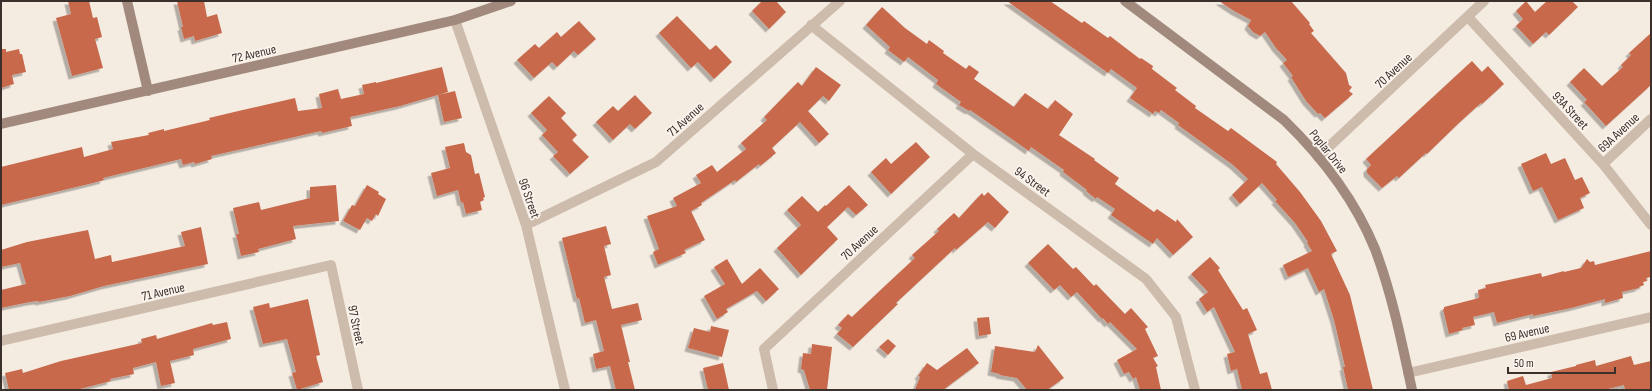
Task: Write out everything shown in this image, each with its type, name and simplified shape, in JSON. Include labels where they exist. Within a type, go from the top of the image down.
[{"type":"street","points":[[127,1],[148,91]]},
{"type":"street","name":"72 Avenue","points":[[1,124],[455,20],[511,1]]},
{"type":"street","name":"71 Avenue","points":[[526,225],[656,162],[840,1]]},
{"type":"street","name":"Poplar Drive","points":[[1125,1],[1266,105],[1295,130],[1336,180],[1349,200],[1374,247],[1387,284],[1412,390]]},
{"type":"street","name":"70 Avenue","points":[[1318,157],[1468,18],[1484,1]]},
{"type":"street","name":"93A Street","points":[[1468,18],[1603,164],[1651,225]]},
{"type":"street","name":"96 Street","points":[[455,20],[526,225],[565,390]]},
{"type":"street","name":"94 Street","points":[[811,25],[973,154],[1146,279],[1176,317],[1195,390]]},
{"type":"street","name":"69A Avenue","points":[[1603,164],[1651,119]]},
{"type":"street","name":"70 Avenue","points":[[773,390],[764,349],[973,154]]},
{"type":"street","name":"71 Avenue","points":[[1,342],[331,265]]},
{"type":"street","name":"97 Street","points":[[331,265],[358,390]]},
{"type":"street","name":"69 Avenue","points":[[1408,373],[1651,317]]},
{"type":"building","points":[[68,1],[89,1],[93,18],[97,17],[102,37],[95,39],[103,68],[72,76],[56,18],[71,14]]},
{"type":"building","points":[[177,1],[204,1],[207,17],[217,14],[222,33],[195,41],[194,36],[184,39]]},
{"type":"building","points":[[762,1],[776,1],[786,12],[769,29],[752,11]]},
{"type":"building","points":[[1007,1],[1050,1],[1082,23],[1084,21],[1108,38],[1110,36],[1140,59],[1141,58],[1153,66],[1152,69],[1177,88],[1175,90],[1196,106],[1195,108],[1228,131],[1231,128],[1277,162],[1276,164],[1300,192],[1321,221],[1337,251],[1331,254],[1350,295],[1373,390],[1348,390],[1343,367],[1345,367],[1334,320],[1324,289],[1319,292],[1308,268],[1288,277],[1283,265],[1312,251],[1307,243],[1308,242],[1295,223],[1275,201],[1277,200],[1262,183],[1240,204],[1232,195],[1248,179],[1233,165],[1178,125],[1179,123],[1161,110],[1159,113],[1155,111],[1153,114],[1130,98],[1137,88],[1111,69],[1108,73]]},
{"type":"building","points":[[1219,1],[1291,1],[1310,23],[1309,24],[1314,31],[1311,33],[1346,73],[1349,85],[1352,87],[1349,91],[1353,94],[1325,118],[1320,113],[1318,114],[1306,101],[1291,77],[1293,76],[1283,63],[1287,60],[1276,48],[1265,32],[1260,36],[1253,32],[1248,26],[1251,20]]},
{"type":"building","points":[[1526,1],[1535,12],[1547,1],[1572,1],[1578,7],[1549,35],[1546,32],[1533,44],[1516,26],[1523,19],[1516,11]]},
{"type":"building","points":[[882,7],[905,28],[927,44],[929,40],[944,51],[943,53],[966,69],[969,65],[979,72],[974,79],[1014,107],[1025,93],[1048,109],[1055,100],[1073,114],[1059,135],[1095,159],[1094,160],[1119,178],[1115,184],[1154,212],[1157,209],[1176,222],[1177,219],[1193,237],[1173,255],[1157,238],[1153,244],[1111,215],[1115,209],[1097,197],[1096,199],[1086,191],[1087,190],[1063,172],[1064,170],[1031,147],[1029,151],[970,110],[969,111],[959,105],[961,102],[936,84],[938,80],[908,57],[904,62],[888,50],[890,47],[866,25]]},
{"type":"building","points":[[677,16],[710,50],[716,45],[732,62],[714,79],[698,62],[691,68],[659,33]]},
{"type":"building","points":[[579,21],[596,39],[578,55],[574,51],[557,67],[552,62],[534,78],[517,60],[535,44],[539,48],[557,32],[561,37]]},
{"type":"building","points":[[1651,33],[1651,85],[1606,126],[1584,102],[1587,100],[1570,82],[1584,68],[1602,86],[1623,67],[1621,65],[1631,55],[1629,53]]},
{"type":"building","points":[[1,49],[6,49],[6,52],[19,49],[20,54],[22,54],[26,72],[12,75],[14,84],[1,88]]},
{"type":"building","points":[[1472,61],[1482,72],[1488,66],[1504,84],[1399,178],[1397,176],[1382,188],[1367,173],[1367,169],[1371,165],[1366,159]]},
{"type":"building","points":[[442,67],[448,92],[400,106],[350,117],[352,126],[322,133],[321,131],[211,156],[212,159],[195,164],[194,162],[183,165],[181,159],[103,178],[104,180],[93,183],[1,205],[1,167],[82,147],[84,157],[113,149],[111,142],[149,135],[148,133],[164,129],[164,131],[210,120],[209,118],[295,98],[298,111],[322,108],[319,94],[338,89],[341,99],[364,94],[362,85]]},
{"type":"building","points":[[816,67],[841,85],[829,101],[823,96],[808,111],[829,134],[819,143],[800,122],[772,148],[776,153],[760,166],[759,164],[736,182],[735,180],[701,203],[702,205],[691,211],[705,240],[684,250],[686,253],[658,265],[653,252],[659,249],[647,216],[677,206],[673,198],[701,183],[696,175],[712,165],[717,172],[746,149],[741,143],[767,120],[764,117],[798,82],[802,86]]},
{"type":"building","points":[[455,91],[462,118],[444,122],[438,95]]},
{"type":"building","points":[[635,95],[652,113],[635,129],[630,124],[613,140],[596,122],[613,106],[618,111]]},
{"type":"building","points":[[549,96],[566,113],[561,118],[577,135],[572,140],[589,157],[570,174],[553,156],[558,152],[542,135],[547,130],[531,113]]},
{"type":"building","points":[[916,142],[930,157],[891,194],[871,172],[886,158],[891,164]]},
{"type":"building","points":[[464,143],[466,152],[471,155],[475,174],[479,173],[485,197],[483,198],[484,200],[480,202],[482,210],[466,214],[463,202],[461,203],[458,190],[437,196],[431,173],[450,168],[445,147]]},
{"type":"building","points":[[1546,153],[1551,164],[1565,158],[1575,180],[1582,177],[1590,193],[1580,198],[1584,208],[1558,220],[1542,187],[1533,191],[1521,164]]},
{"type":"building","points":[[336,185],[339,221],[293,226],[296,239],[258,249],[259,252],[241,256],[236,234],[239,234],[233,208],[259,202],[261,210],[310,198],[310,187]]},
{"type":"building","points":[[367,185],[379,192],[378,194],[386,199],[378,216],[376,214],[372,221],[367,218],[360,230],[343,221],[352,205],[355,206]]},
{"type":"building","points":[[849,185],[868,205],[856,215],[848,207],[827,227],[838,239],[801,275],[777,248],[801,225],[787,210],[802,196],[818,212]]},
{"type":"building","points":[[988,192],[1009,212],[995,228],[988,222],[956,250],[955,248],[896,303],[898,304],[853,347],[837,334],[842,328],[838,325],[848,314],[852,317],[915,258],[912,255],[939,231],[937,229],[954,213],[959,218],[982,193],[984,196]]},
{"type":"building","points":[[606,226],[611,244],[604,246],[611,275],[604,277],[612,309],[638,303],[642,320],[621,325],[635,390],[616,390],[610,366],[596,369],[593,354],[604,351],[596,320],[585,323],[579,298],[577,299],[562,238]]},
{"type":"building","points":[[201,227],[208,264],[104,286],[70,296],[1,308],[1,290],[26,284],[20,263],[1,267],[1,250],[27,242],[88,230],[95,259],[111,255],[112,262],[185,246],[181,232]]},
{"type":"building","points":[[1048,244],[1073,269],[1076,267],[1094,286],[1096,284],[1125,314],[1131,308],[1148,327],[1145,329],[1158,356],[1153,358],[1158,366],[1156,367],[1161,390],[1140,390],[1136,377],[1133,379],[1129,372],[1124,374],[1117,360],[1137,349],[1110,322],[1108,324],[1103,318],[1102,319],[1077,292],[1071,297],[1060,285],[1054,290],[1028,263]]},
{"type":"building","points":[[1651,251],[1651,277],[1646,278],[1647,281],[1643,282],[1644,285],[1639,288],[1622,292],[1623,298],[1605,303],[1605,299],[1571,308],[1533,316],[1533,314],[1497,323],[1494,312],[1473,317],[1475,325],[1462,328],[1463,330],[1449,334],[1443,309],[1444,307],[1479,298],[1478,290],[1486,288],[1485,285],[1541,273],[1542,277],[1581,268],[1587,259],[1590,262],[1594,261],[1595,265]]},
{"type":"building","points":[[1210,257],[1220,268],[1218,270],[1243,310],[1247,308],[1257,330],[1248,334],[1260,374],[1267,372],[1272,390],[1242,390],[1237,369],[1231,371],[1227,354],[1235,352],[1214,307],[1207,312],[1199,299],[1208,292],[1191,274]]},
{"type":"building","points":[[727,259],[742,284],[760,268],[779,289],[766,301],[757,291],[726,309],[728,312],[717,319],[704,296],[725,284],[714,267]]},
{"type":"building","points":[[308,299],[320,355],[316,356],[323,382],[297,390],[292,373],[296,372],[287,339],[263,344],[253,307],[269,303],[270,308]]},
{"type":"building","points":[[989,317],[991,334],[979,336],[977,318]]},
{"type":"building","points":[[227,322],[231,339],[193,349],[194,355],[170,361],[175,383],[161,386],[156,362],[133,368],[134,374],[110,379],[111,381],[76,390],[9,390],[5,373],[22,369],[23,373],[61,361],[142,343],[141,339],[156,335],[157,339],[212,323],[213,325]]},
{"type":"building","points":[[711,326],[729,330],[722,357],[688,348],[694,328],[710,332]]},
{"type":"building","points":[[888,339],[896,346],[888,355],[879,347]]},
{"type":"building","points":[[812,344],[832,347],[827,390],[810,390],[804,370],[801,369],[803,353],[811,354]]},
{"type":"building","points":[[1038,345],[1064,378],[1047,390],[1027,390],[1017,378],[991,372],[995,346],[1035,352]]},
{"type":"building","points":[[967,348],[979,363],[943,390],[915,390],[920,377],[918,376],[927,363],[937,370]]},
{"type":"building","points":[[1631,356],[1634,365],[1651,361],[1651,390],[1625,390],[1624,385],[1604,390],[1509,390],[1507,381],[1523,376],[1526,385],[1552,378],[1551,372],[1576,365],[1595,360],[1596,366]]},
{"type":"building","points":[[723,363],[729,390],[708,390],[703,368]]}]
